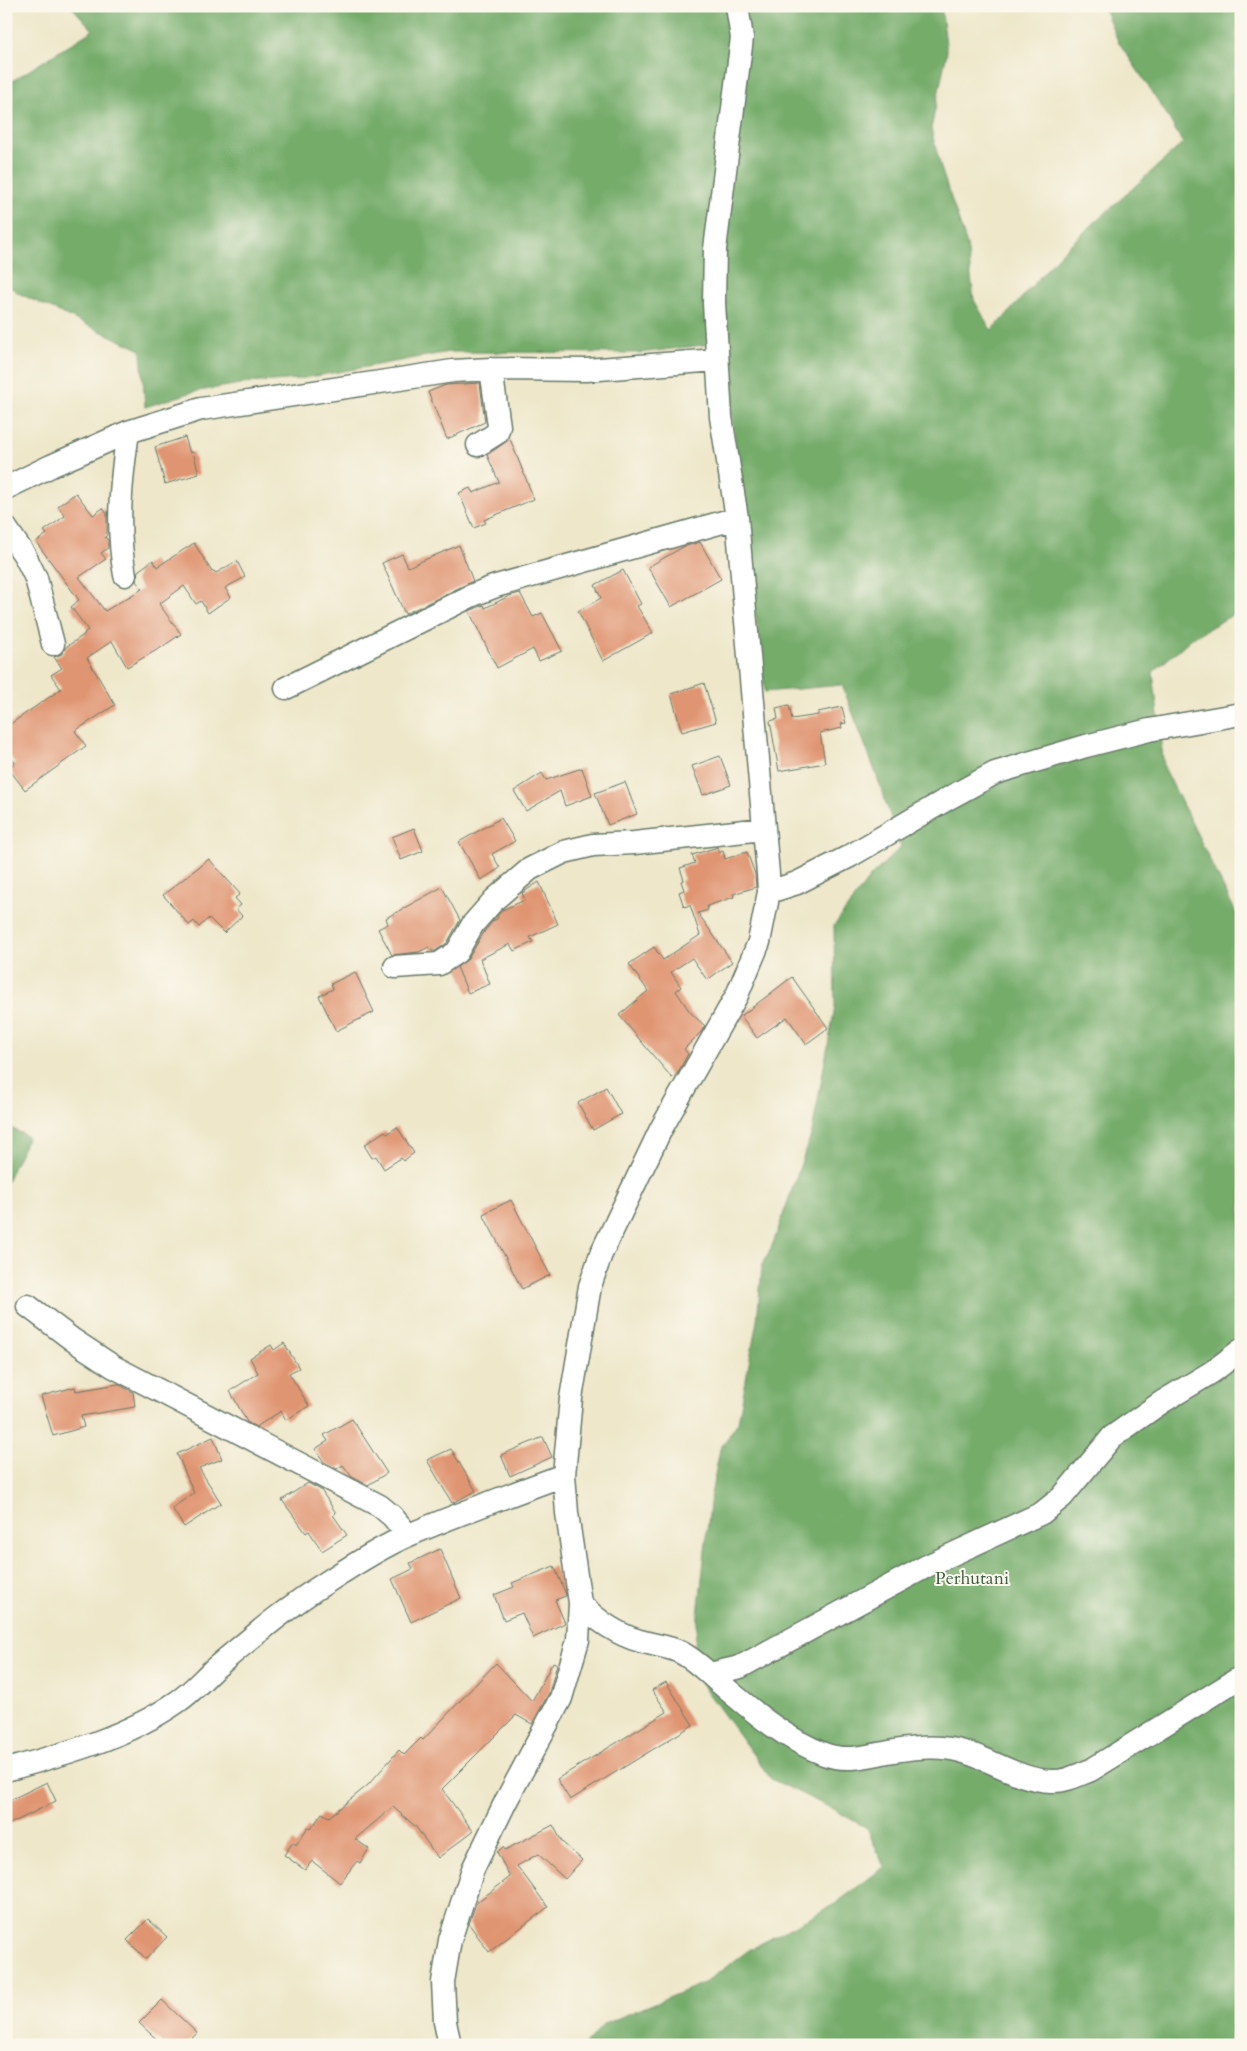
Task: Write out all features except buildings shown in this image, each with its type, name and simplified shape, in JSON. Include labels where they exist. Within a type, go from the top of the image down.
[{"type":"street","points":[[450,2045],[445,2022],[444,1982],[450,1940],[473,1869],[561,1698],[578,1640],[580,1604],[564,1475],[571,1398],[590,1286],[601,1254],[661,1129],[737,995],[759,942],[769,892],[737,518],[721,417],[716,360],[715,250],[742,38],[737,6]]},
{"type":"street","points":[[6,488],[128,432],[201,409],[453,371],[491,368],[586,370],[716,360]]},
{"type":"street","points":[[478,445],[497,433],[499,426],[491,368]]},
{"type":"street","points":[[125,575],[120,548],[122,470],[128,432]]},
{"type":"street","points":[[286,688],[473,595],[496,586],[737,518]]},
{"type":"street","points":[[6,528],[25,556],[36,578],[53,644]]},
{"type":"street","points":[[769,892],[796,883],[850,856],[949,798],[995,774],[1086,746],[1149,730],[1241,714]]},
{"type":"street","points":[[395,967],[439,964],[451,956],[456,952],[473,924],[495,899],[530,870],[564,852],[593,844],[634,843],[763,829]]},
{"type":"street","points":[[28,1306],[72,1340],[114,1367],[380,1506],[392,1516],[408,1535]]},
{"type":"street","points":[[710,1674],[740,1666],[927,1566],[1042,1513],[1062,1496],[1112,1437],[1162,1402],[1212,1372],[1241,1350]]},
{"type":"street","points":[[6,1770],[59,1756],[103,1740],[154,1716],[178,1702],[248,1641],[319,1587],[408,1535],[564,1475]]},
{"type":"street","points":[[580,1604],[591,1615],[606,1625],[639,1641],[679,1651],[710,1674],[765,1721],[793,1740],[825,1754],[848,1760],[895,1750],[929,1747],[951,1749],[972,1754],[1022,1775],[1051,1781],[1071,1778],[1091,1770],[1241,1677]]},
{"type":"green space","name":"Perhutani","points":[[71,6],[941,6],[947,52],[931,129],[941,168],[967,245],[974,300],[991,330],[1061,253],[1183,143],[1164,110],[1118,41],[1103,6],[1241,6],[1241,610],[1192,638],[1153,672],[1164,767],[1241,923],[1241,2045],[585,2045],[604,2024],[706,1982],[749,1950],[835,1904],[884,1867],[867,1828],[771,1779],[692,1671],[711,1495],[720,1449],[738,1422],[757,1321],[762,1267],[774,1241],[812,1132],[835,1007],[834,926],[870,877],[901,847],[875,771],[842,685],[765,692],[726,363],[727,342],[640,353],[449,352],[299,379],[246,383],[193,392],[145,407],[141,350],[18,293],[6,283],[6,85],[93,30]]},
{"type":"green space","points":[[6,1125],[28,1137],[6,1183]]}]
